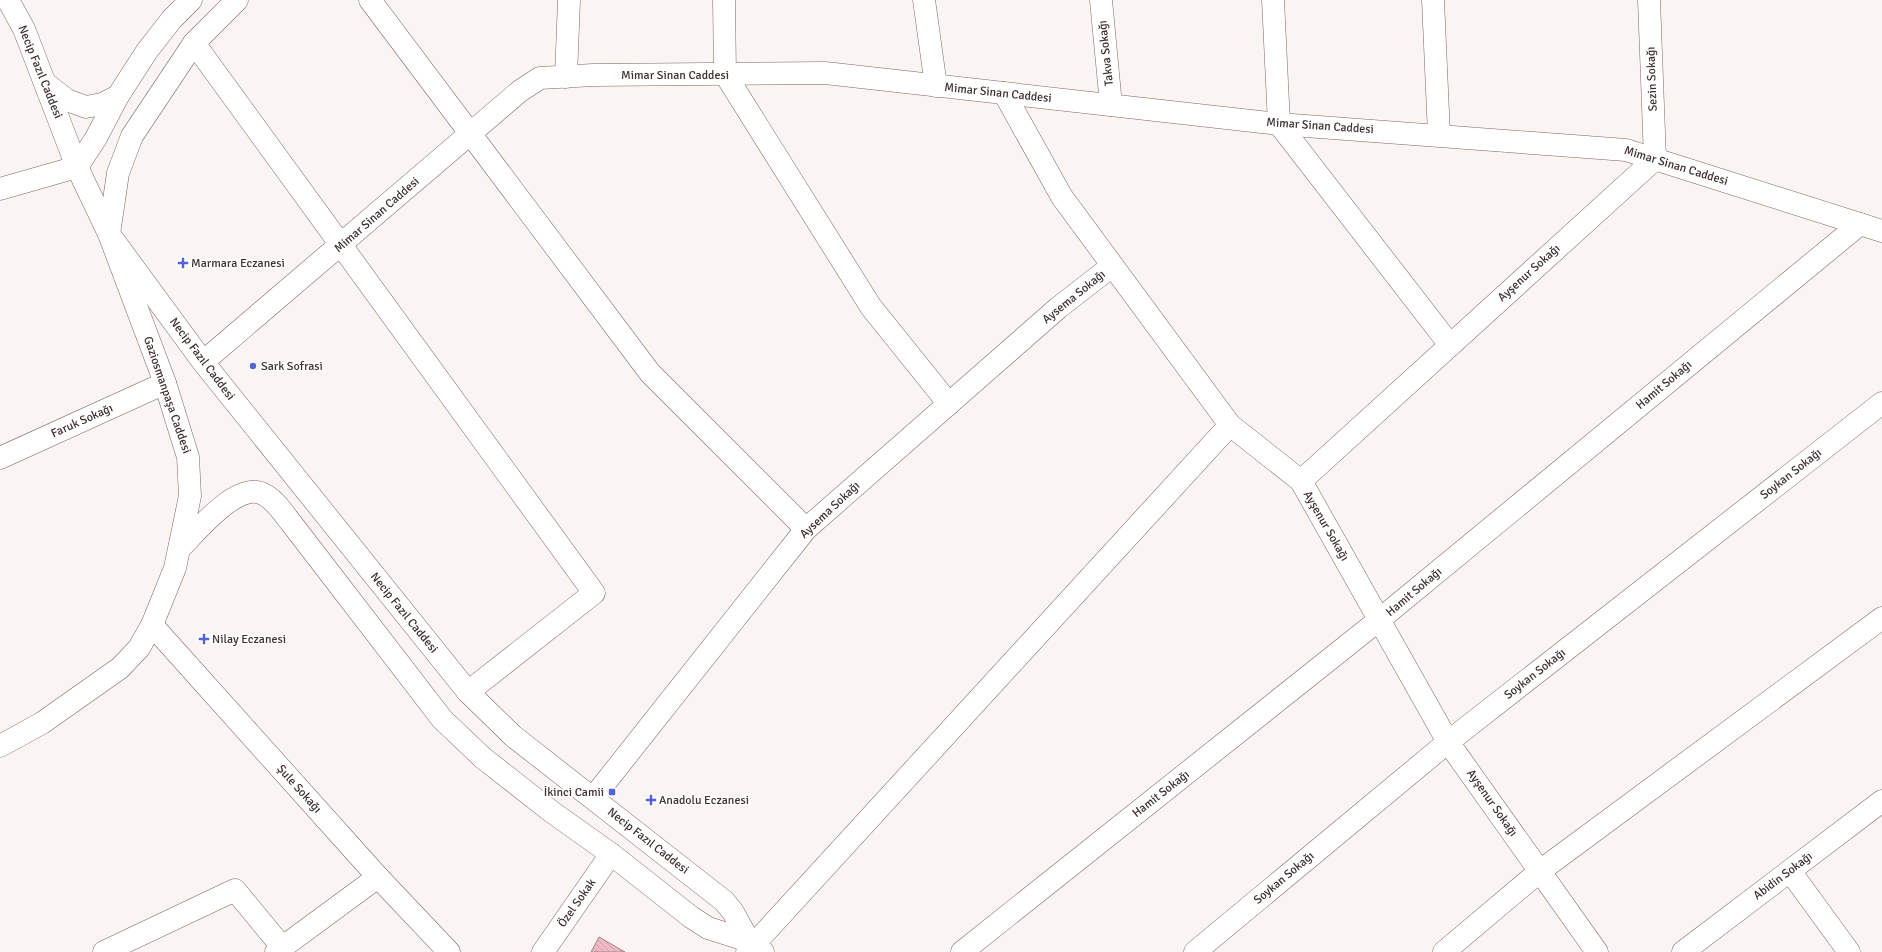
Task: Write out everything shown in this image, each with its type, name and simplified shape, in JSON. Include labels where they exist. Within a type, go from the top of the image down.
[{"type":"street","name":"Necip Fazıl Caddesi","points":[[8,0],[24,29],[77,168]]},
{"type":"street","points":[[0,189],[77,168],[96,138],[118,96],[147,51],[172,19],[191,0]]},
{"type":"street","points":[[109,234],[118,173],[132,136],[194,43],[237,0]]},
{"type":"street","points":[[370,0],[650,373],[806,529]]},
{"type":"street","points":[[566,77],[569,0]]},
{"type":"street","points":[[724,0],[724,74],[871,307],[949,404]]},
{"type":"street","points":[[924,0],[936,86]]},
{"type":"street","name":"Takva Sokağı","points":[[1100,0],[1112,105]]},
{"type":"street","points":[[1273,0],[1279,124],[1450,345]]},
{"type":"street","points":[[1433,0],[1439,135]]},
{"type":"street","name":"Sezin Sokağı","points":[[1649,0],[1655,159]]},
{"type":"street","points":[[194,43],[594,593],[468,692]]},
{"type":"street","name":"Mimar Sinan Caddesi","points":[[203,362],[342,245],[520,91],[540,78],[593,75],[825,73],[1279,124],[1626,150],[1882,231]]},
{"type":"street","points":[[45,83],[67,100],[86,107],[102,104],[118,96]]},
{"type":"street","points":[[1004,93],[1062,197],[1230,425],[1300,481]]},
{"type":"street","name":"Ayşenur Sokağı","points":[[1597,952],[1448,742],[1300,481],[1655,159]]},
{"type":"street","name":"Gaziosmanpaşa Caddesi","points":[[0,746],[42,723],[120,668],[139,648],[152,625],[175,568],[190,496],[188,457],[165,383],[109,234],[77,168]]},
{"type":"street","name":"Hamit Sokağı","points":[[962,952],[1379,620],[1860,224]]},
{"type":"street","name":"Necip Fazıl Caddesi","points":[[109,234],[203,362],[468,692],[513,736],[724,901],[733,912],[753,947]]},
{"type":"street","name":"Aysema Sokağı","points":[[593,798],[806,529],[1058,308],[1112,266]]},
{"type":"street","name":"Faruk Sokağı","points":[[0,458],[165,383]]},
{"type":"street","name":"Soykan Sokağı","points":[[1195,952],[1448,742],[1882,403]]},
{"type":"street","points":[[180,548],[211,516],[238,496],[250,491],[262,494],[275,504],[292,524],[442,719],[483,758],[552,812],[611,854],[708,928],[753,947],[1230,425]]},
{"type":"street","points":[[1444,952],[1540,871],[1882,618]]},
{"type":"street","name":"Şule Sokağı","points":[[152,625],[378,877],[449,952]]},
{"type":"street","name":"Abidin Sokağı","points":[[1683,952],[1882,801]]},
{"type":"street","name":"Özel Sokak","points":[[543,952],[611,854]]},
{"type":"street","points":[[1790,870],[1849,952]]},
{"type":"street","points":[[104,952],[235,890],[279,950],[378,877]]},
{"type":"building","points":[[599,937],[625,952],[591,952]]},
{"type":"place","name":"Marmara Eczanesi","points":[[183,263]]},
{"type":"place","name":"Sark Sofrasi","points":[[253,366]]},
{"type":"place","name":"Nilay Eczanesi","points":[[204,639]]},
{"type":"place","name":"İkinci Camii","points":[[612,792]]},
{"type":"place","name":"Anadolu Eczanesi","points":[[651,800]]}]
